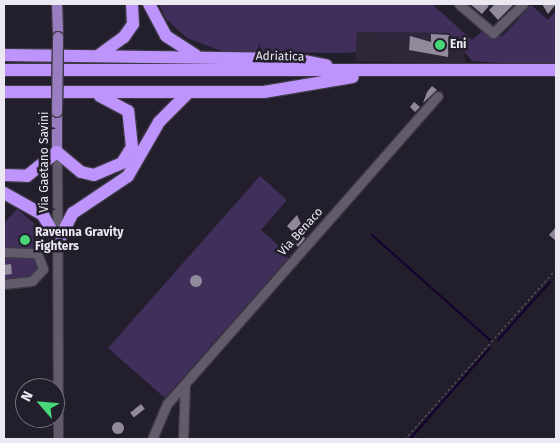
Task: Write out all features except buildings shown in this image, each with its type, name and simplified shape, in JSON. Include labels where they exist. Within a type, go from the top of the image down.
[{"type":"highway","points":[[99,55],[133,24],[132,4]]},
{"type":"highway","points":[[149,4],[166,36],[197,56]]},
{"type":"highway","points":[[4,55],[197,56],[294,59],[353,73]]},
{"type":"highway","name":"Adriatica","points":[[4,70],[556,77]]},
{"type":"highway","name":"Adriatica","points":[[4,78],[556,70]]},
{"type":"highway","points":[[4,93],[188,93],[299,89],[353,73]]},
{"type":"highway","points":[[58,242],[73,213],[128,176],[159,122],[188,93]]},
{"type":"highway","points":[[4,175],[27,176],[57,152],[81,172],[94,175],[122,163],[132,147],[128,111],[93,94]]},
{"type":"highway","points":[[4,193],[43,215],[58,242]]},
{"type":"main road","name":"Via Gaetano Savini","points":[[57,4],[57,152]]},
{"type":"street","points":[[459,4],[493,33],[523,4]]},
{"type":"street","name":"Via Benaco","points":[[152,439],[167,404],[438,96]]},
{"type":"street","name":"Via Gaetano Savini","points":[[57,152],[58,439]]},
{"type":"street","points":[[4,252],[37,254],[43,269],[32,281],[4,284]]},
{"type":"street","points":[[184,385],[184,439]]},
{"type":"path","points":[[405,439],[556,269]]},
{"type":"shaded area","points":[[159,4],[432,4],[472,40],[482,31],[494,38],[504,35],[531,5],[548,20],[556,11],[556,67],[472,61],[449,33],[357,32],[356,52],[346,53],[224,52],[187,38],[166,19]]},
{"type":"shaded area","points":[[357,32],[449,33],[463,46],[466,64],[356,61]]},
{"type":"shaded area","points":[[260,176],[287,200],[261,230],[290,256],[165,398],[108,348]]},
{"type":"shaded area","name":"Ravenna Gravity Fighters","points":[[17,209],[43,231],[46,272],[36,282],[4,287],[4,223]]},
{"type":"waterway","points":[[372,235],[490,340]]},
{"type":"waterway","points":[[498,340],[550,282]]},
{"type":"waterway","points":[[410,439],[490,348]]},
{"type":"place","name":"Eni","points":[[440,45]]},
{"type":"place","name":"Ravenna Gravity Fighters","points":[[25,240]]}]
